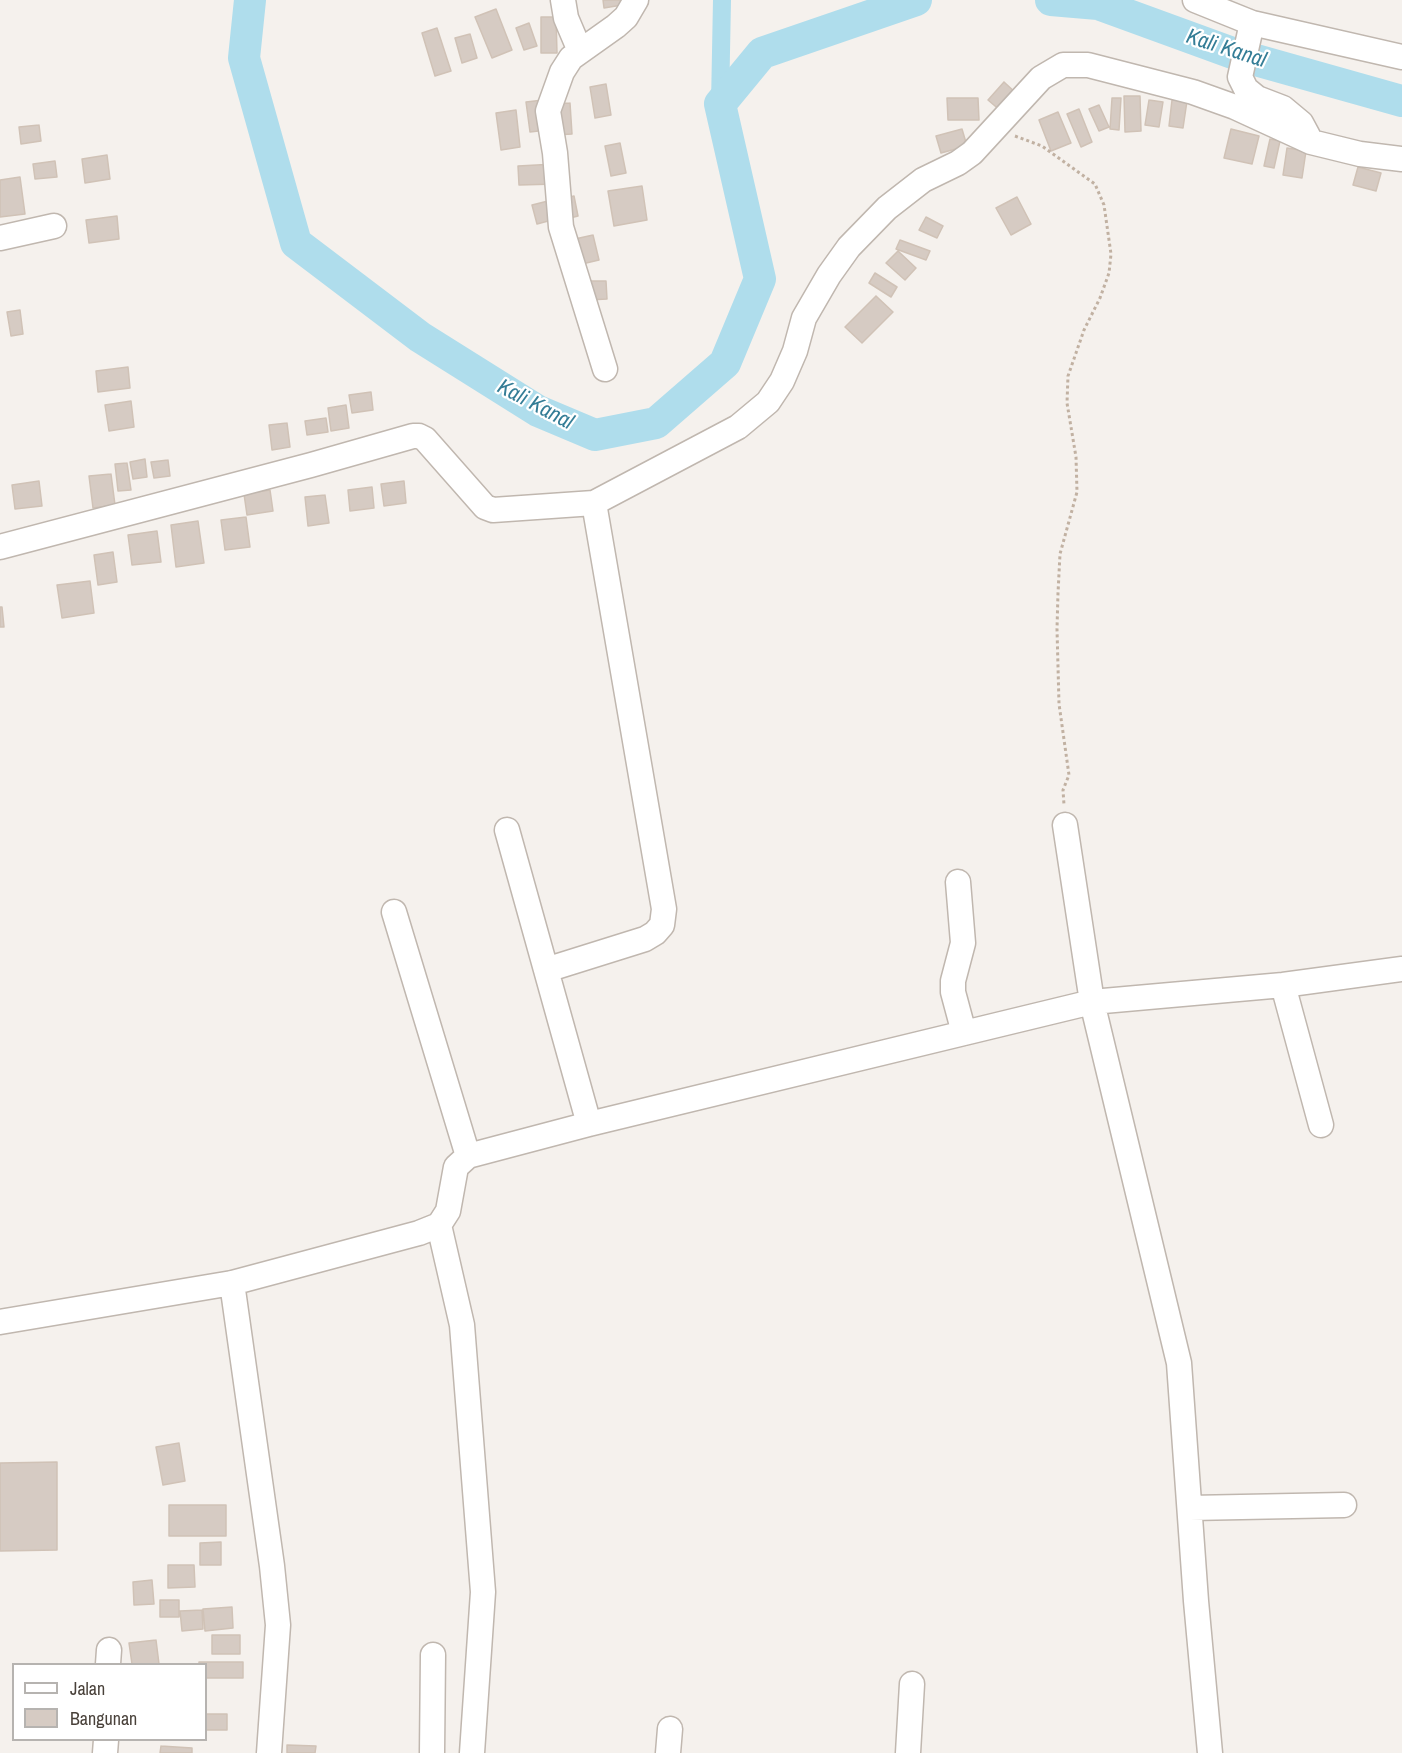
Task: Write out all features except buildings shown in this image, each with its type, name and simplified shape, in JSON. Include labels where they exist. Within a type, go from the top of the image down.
[{"type":"street","points":[[563,0],[566,18],[580,51]]},
{"type":"street","points":[[605,369],[561,227],[555,153],[548,111],[562,72],[571,58],[616,26],[626,17],[636,0]]},
{"type":"street","points":[[1196,0],[1225,10],[1250,29],[1402,57]]},
{"type":"street","points":[[1250,29],[1240,77],[1246,89],[1257,99],[1283,108],[1301,123],[1311,142]]},
{"type":"street","points":[[0,547],[413,436],[425,439],[485,507],[493,510],[594,503],[751,418],[768,402],[782,381],[795,351],[809,306],[849,247],[905,193],[923,180],[958,163],[972,153],[1041,78],[1063,65],[1077,64],[1193,92],[1235,107],[1311,142],[1360,154],[1402,159]]},
{"type":"street","points":[[0,238],[54,226]]},
{"type":"street","points":[[546,970],[645,939],[662,925],[664,909],[594,503]]},
{"type":"street","points":[[1065,825],[1092,1002],[1179,1363],[1210,1753]]},
{"type":"street","points":[[507,830],[589,1124]]},
{"type":"street","points":[[958,882],[963,943],[953,981],[953,992],[964,1033]]},
{"type":"street","points":[[394,912],[468,1156]]},
{"type":"street","points":[[0,1322],[232,1283],[419,1233],[439,1225],[448,1211],[456,1167],[468,1156],[589,1124],[1092,1002],[1283,985],[1402,969]]},
{"type":"street","points":[[1283,985],[1321,1125]]},
{"type":"street","points":[[439,1225],[462,1325],[483,1592],[472,1753]]},
{"type":"street","points":[[232,1283],[272,1566],[278,1625],[269,1753]]},
{"type":"street","points":[[1190,1508],[1344,1505]]},
{"type":"street","points":[[432,1753],[433,1655]]},
{"type":"street","points":[[908,1753],[912,1684]]},
{"type":"street","points":[[668,1753],[670,1729]]},
{"type":"path","points":[[986,139],[1005,135],[1018,136],[1042,146],[1095,184],[1104,205],[1111,254],[1109,273],[1100,298],[1080,338],[1068,376],[1067,403],[1076,457],[1077,492],[1060,554],[1057,629],[1059,704],[1070,775],[1064,790],[1065,825]]},
{"type":"waterway","name":"Kali Kanal","points":[[250,0],[244,58],[296,243],[420,337],[538,411],[595,435],[656,423],[725,363],[760,279],[720,104],[762,53],[916,0]]},
{"type":"waterway","points":[[720,104],[722,0]]},
{"type":"waterway","name":"Kali Kanal","points":[[1051,0],[1098,4],[1238,55],[1402,101]]}]
